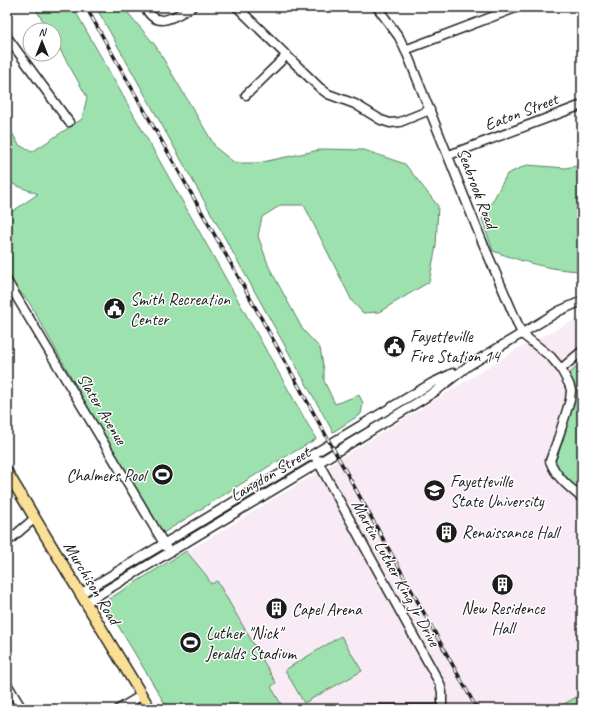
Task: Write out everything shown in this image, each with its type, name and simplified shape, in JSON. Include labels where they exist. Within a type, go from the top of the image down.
[{"type":"main road","name":"Murchison Road","points":[[7,472],[150,709]]},
{"type":"street","points":[[145,7],[152,17],[167,20],[192,7]]},
{"type":"street","points":[[237,7],[328,94],[355,104],[385,122],[400,122],[430,110]]},
{"type":"street","name":"Seabrook Road","points":[[377,7],[399,37],[405,50],[482,241],[522,334],[543,350],[561,369],[569,384],[571,390],[570,400],[550,461],[554,470],[568,486],[582,498]]},
{"type":"street","points":[[405,50],[518,7]]},
{"type":"street","points":[[7,37],[69,122]]},
{"type":"street","points":[[246,95],[287,56]]},
{"type":"street","name":"Eaton Street","points":[[449,156],[582,105]]},
{"type":"street","name":"Slater Avenue","points":[[7,282],[169,552]]},
{"type":"street","name":"Langdon Street","points":[[83,598],[164,543],[432,383],[468,366],[559,311],[582,301]]},
{"type":"street","points":[[561,369],[582,351]]},
{"type":"street","name":"Langdon Street","points":[[83,598],[169,552],[318,463],[436,390],[468,366]]},
{"type":"street","name":"Martin Luther King Jr Drive","points":[[313,454],[440,684],[442,692],[442,709]]},
{"type":"street","points":[[7,542],[34,518]]},
{"type":"street","points":[[7,684],[22,709]]},
{"type":"street","points":[[119,709],[142,695]]},
{"type":"street","points":[[366,709],[435,709]]},
{"type":"shaded area","name":"Fayetteville State University","points":[[582,316],[582,709],[168,709],[104,602],[516,350]]},
{"type":"green space","points":[[34,7],[73,7],[316,439],[268,467],[160,535],[29,302],[7,277],[7,215],[38,194],[10,183],[7,180],[7,124],[19,145],[32,152],[82,119],[87,97],[62,53],[62,22],[44,22]]},
{"type":"green space","points":[[96,7],[123,7],[155,45],[216,148],[235,163],[258,163],[324,149],[364,150],[405,164],[438,206],[436,246],[429,282],[379,312],[363,313],[352,301],[304,205],[281,205],[262,217],[258,236],[269,267],[303,330],[320,348],[324,370],[324,381],[335,404],[359,395],[363,403],[361,414],[333,432]]},
{"type":"green space","points":[[527,165],[565,168],[582,165],[582,271],[537,265],[493,251],[482,219],[507,174]]},
{"type":"green space","points":[[582,362],[582,498],[550,461],[570,400],[566,377]]},
{"type":"green space","name":"Luther \"Nick\" Jeralds Stadium","points":[[186,551],[206,575],[211,584],[217,581],[276,683],[271,687],[284,709],[168,709],[104,602]]},
{"type":"green space","points":[[341,636],[362,671],[304,703],[285,670]]},
{"type":"green space","points":[[580,695],[582,699],[582,709],[555,709]]},
{"type":"railway","points":[[86,7],[244,287],[477,709]]},
{"type":"place","name":"Smith Recreation Center","points":[[114,309]]},
{"type":"place","name":"Fayetteville Fire Station 14","points":[[394,346]]},
{"type":"place","name":"Chalmers Pool","points":[[162,475]]},
{"type":"place","name":"Fayetteville State University","points":[[434,491]]},
{"type":"place","name":"Renaissance Hall","points":[[446,532]]},
{"type":"place","name":"New Residence Hall","points":[[503,584]]},
{"type":"place","name":"Capel Arena","points":[[277,609]]},
{"type":"place","name":"Luther \"Nick\" Jeralds Stadium","points":[[190,643]]}]
